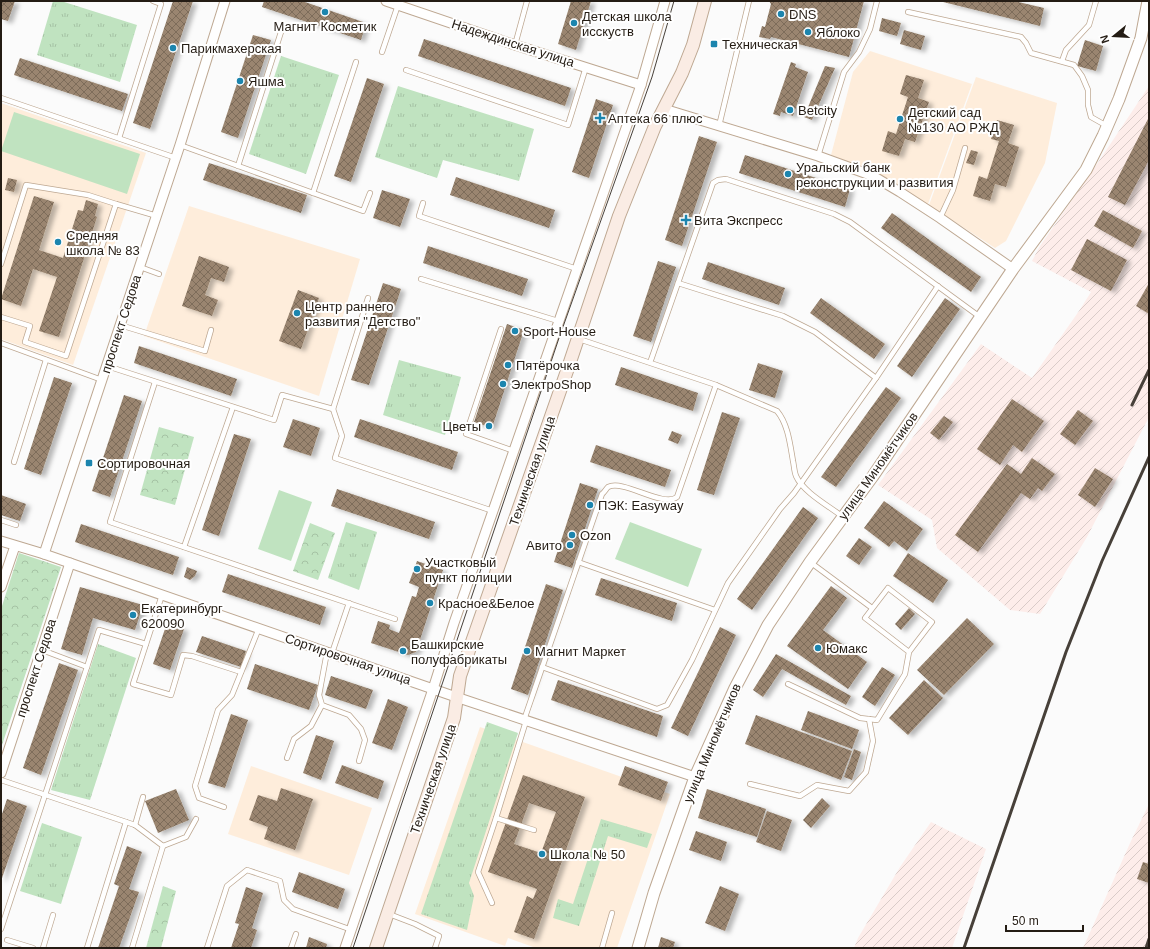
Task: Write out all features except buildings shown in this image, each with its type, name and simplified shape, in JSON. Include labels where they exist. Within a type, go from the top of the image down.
[{"type":"main road","name":"Техническая улица","points":[[376,948],[454,718],[460,676],[578,339],[619,216],[655,126],[682,74],[693,45],[705,1]]},
{"type":"street","name":"проспект Седова","points":[[44,554],[176,158],[224,1]]},
{"type":"street","name":"Надеждинская улица","points":[[386,1],[515,45],[640,85]]},
{"type":"street","points":[[345,948],[454,623],[640,85],[664,1]]},
{"type":"street","name":"улица Миномётчиков","points":[[638,948],[654,893],[695,777],[735,688],[768,625],[810,562],[877,469],[1013,269],[1086,170],[1119,99],[1141,38],[1148,1]]},
{"type":"street","points":[[664,109],[818,156],[873,176],[940,218],[1013,269]]},
{"type":"street","name":"Сортировочная улица","points":[[1,541],[44,554],[330,652],[456,698],[695,777]]},
{"type":"street","points":[[1,587],[15,546]]},
{"type":"street","name":"проспект Седова","points":[[1,773],[70,563]]},
{"type":"lane","points":[[119,138],[161,4],[153,1]]},
{"type":"lane","points":[[515,45],[527,1]]},
{"type":"lane","points":[[719,126],[749,1]]},
{"type":"lane","points":[[818,156],[844,72],[859,52],[870,29],[877,1]]},
{"type":"lane","points":[[1062,61],[1066,50],[1089,25],[1096,1]]},
{"type":"lane","points":[[382,52],[398,5]]},
{"type":"lane","points":[[908,12],[1021,37],[1026,43],[1030,53],[1074,65],[1082,76],[1088,90],[1088,105],[1091,117],[1107,126]]},
{"type":"lane","points":[[238,166],[281,32]]},
{"type":"lane","points":[[313,193],[356,62]]},
{"type":"lane","points":[[406,70],[568,125],[586,67]]},
{"type":"lane","points":[[1,98],[176,158]]},
{"type":"lane","points":[[180,145],[363,211],[370,192]]},
{"type":"lane","points":[[940,218],[953,190],[965,148]]},
{"type":"lane","points":[[651,360],[712,183],[718,180],[726,179],[834,214],[850,222],[981,317]]},
{"type":"lane","points":[[1,264],[26,185],[88,195],[157,216]]},
{"type":"lane","points":[[423,203],[419,216],[577,269]]},
{"type":"lane","points":[[1,317],[30,326],[25,342],[66,356],[116,204]]},
{"type":"lane","points":[[140,267],[159,274]]},
{"type":"lane","points":[[421,278],[558,321]]},
{"type":"lane","points":[[678,283],[783,316],[815,332],[876,378]]},
{"type":"lane","points":[[542,667],[658,709],[667,705],[692,660],[728,583],[876,378],[938,286]]},
{"type":"lane","points":[[368,298],[333,409],[342,436],[335,458],[493,510]]},
{"type":"lane","points":[[120,325],[205,351],[211,330]]},
{"type":"lane","points":[[501,329],[466,434],[514,451]]},
{"type":"lane","points":[[578,339],[716,385],[777,411],[782,418],[796,475],[800,483],[843,517]]},
{"type":"lane","points":[[1,343],[102,380]]},
{"type":"lane","points":[[14,462],[46,360]]},
{"type":"lane","points":[[107,366],[274,420],[282,395],[333,409]]},
{"type":"lane","points":[[155,382],[110,522],[395,619]]},
{"type":"lane","points":[[492,903],[478,872],[542,667],[602,494],[608,488],[615,486],[629,488],[666,500],[673,500],[676,497],[716,385]]},
{"type":"lane","points":[[184,547],[233,407]]},
{"type":"lane","points":[[1,520],[16,525]]},
{"type":"lane","points":[[578,562],[715,610]]},
{"type":"lane","points":[[810,562],[872,608]]},
{"type":"lane","points":[[788,684],[860,718],[876,720],[905,674],[910,652],[932,622],[888,588],[865,618],[910,652]]},
{"type":"lane","points":[[162,595],[133,684],[171,696],[183,655],[192,656],[241,672]]},
{"type":"lane","points":[[287,758],[294,739],[311,726],[322,705],[319,695],[330,652],[349,603]]},
{"type":"lane","points":[[224,807],[199,798],[195,786],[218,710],[232,695],[259,628]]},
{"type":"lane","points":[[1,929],[99,630],[146,644]]},
{"type":"lane","points":[[42,650],[87,667]]},
{"type":"lane","points":[[322,705],[349,715],[361,729],[365,740],[359,760]]},
{"type":"lane","points":[[750,784],[800,796],[817,785],[849,791],[866,772],[873,741],[869,719]]},
{"type":"lane","points":[[1,780],[135,825],[163,846]]},
{"type":"lane","points":[[135,825],[143,797]]},
{"type":"lane","points":[[496,818],[534,830]]},
{"type":"lane","points":[[163,846],[186,837],[196,819]]},
{"type":"lane","points":[[87,948],[126,822]]},
{"type":"lane","points":[[132,948],[163,846]]},
{"type":"lane","points":[[207,948],[227,886],[247,870],[280,881],[284,900],[293,909],[352,930]]},
{"type":"lane","points":[[388,913],[439,936],[435,948]]},
{"type":"lane","points":[[602,948],[612,913]]},
{"type":"lane","points":[[42,948],[53,915]]},
{"type":"lane","points":[[291,948],[296,934]]},
{"type":"lane","points":[[7,940],[33,948]]},
{"type":"shaded area","name":"Детский сад №130 АО РЖД","points":[[870,51],[972,84],[928,204],[859,166],[831,155],[853,72]]},
{"type":"shaded area","points":[[976,77],[1057,103],[1045,163],[1006,241],[995,248],[929,205]]},
{"type":"shaded area","points":[[1149,86],[1149,417],[1087,537],[1040,614],[1010,610],[937,548],[932,520],[878,485],[981,344],[1032,378],[1079,311],[1091,292],[1032,261],[1040,246]]},
{"type":"shaded area","name":"Средняя школа № 83","points":[[1,103],[146,153],[73,365],[1,339]]},
{"type":"shaded area","points":[[189,206],[360,259],[319,396],[144,336]]},
{"type":"shaded area","name":"Школа № 50","points":[[480,727],[670,794],[617,948],[536,948],[508,938],[505,946],[415,914]]},
{"type":"shaded area","points":[[251,766],[372,808],[349,875],[228,834]]},
{"type":"shaded area","points":[[1149,804],[1149,948],[1083,948],[1131,841]]},
{"type":"shaded area","points":[[931,822],[986,849],[952,948],[854,948],[858,938],[900,867]]},
{"type":"green space","points":[[53,1],[61,1],[137,25],[120,82],[37,55]]},
{"type":"green space","points":[[281,56],[339,75],[306,174],[249,154]]},
{"type":"green space","points":[[398,86],[534,129],[519,181],[443,160],[437,178],[375,157]]},
{"type":"green space","points":[[14,112],[140,154],[127,194],[1,151]]},
{"type":"green space","points":[[399,360],[461,377],[445,435],[383,415]]},
{"type":"green space","points":[[159,427],[194,437],[175,505],[140,495]]},
{"type":"green space","points":[[279,490],[312,502],[291,561],[258,549]]},
{"type":"green space","points":[[346,522],[377,532],[359,590],[328,578]]},
{"type":"green space","points":[[630,522],[702,549],[688,587],[615,559]]},
{"type":"green space","points":[[310,523],[335,533],[318,580],[293,571]]},
{"type":"green space","points":[[19,553],[61,567],[1,748],[1,609]]},
{"type":"green space","points":[[98,644],[136,658],[90,800],[51,790]]},
{"type":"green space","points":[[487,722],[518,733],[469,883],[474,896],[467,930],[421,914]]},
{"type":"green space","points":[[601,819],[652,834],[647,848],[608,836],[579,926],[553,918],[558,899],[573,904]]},
{"type":"green space","points":[[42,823],[82,837],[61,904],[20,891]]},
{"type":"green space","points":[[163,886],[176,891],[161,948],[146,948]]},
{"type":"tram line","points":[[353,948],[559,338],[652,77],[674,1]]},
{"type":"railway","points":[[1132,405],[1149,370]]},
{"type":"railway","points":[[964,948],[1066,652],[1102,561],[1149,457]]},
{"type":"railway","points":[[1146,948],[1149,939]]},
{"type":"place","name":"Магнит Косметик","points":[[325,12]]},
{"type":"place","name":"DNS","points":[[781,14]]},
{"type":"place","name":"Детская школа исскуств","points":[[574,23]]},
{"type":"place","name":"Яблоко","points":[[808,32]]},
{"type":"place","name":"Техническая","points":[[714,44]]},
{"type":"place","name":"Парикмахерская","points":[[173,48]]},
{"type":"place","name":"Яшма","points":[[240,81]]},
{"type":"place","name":"Betcity","points":[[790,110]]},
{"type":"place","name":"Аптека 66 плюс","points":[[600,118]]},
{"type":"place","name":"Детский сад №130 АО РЖД","points":[[900,119]]},
{"type":"place","name":"Уральский банк реконструкции и развития","points":[[788,174]]},
{"type":"place","name":"Вита Экспресс","points":[[686,220]]},
{"type":"place","name":"Средняя школа № 83","points":[[58,242]]},
{"type":"place","name":"Центр раннего развития \"Детство\"","points":[[297,313]]},
{"type":"place","name":"Sport-House","points":[[515,331]]},
{"type":"place","name":"Пятёрочка","points":[[508,365]]},
{"type":"place","name":"ЭлектроShop","points":[[503,384]]},
{"type":"place","name":"Цветы","points":[[489,426]]},
{"type":"place","name":"Сортировочная","points":[[89,463]]},
{"type":"place","name":"ПЭК: Easyway","points":[[590,505]]},
{"type":"place","name":"Ozon","points":[[572,535]]},
{"type":"place","name":"Авито","points":[[570,545]]},
{"type":"place","name":"Участковый пункт полиции","points":[[417,569]]},
{"type":"place","name":"Красное&Белое","points":[[430,603]]},
{"type":"place","name":"Екатеринбург 620090","points":[[133,615]]},
{"type":"place","name":"Юмакс","points":[[818,648]]},
{"type":"place","name":"Башкирские полуфабрикаты","points":[[403,651]]},
{"type":"place","name":"Магнит Маркет","points":[[527,651]]},
{"type":"place","name":"Школа № 50","points":[[542,854]]}]
